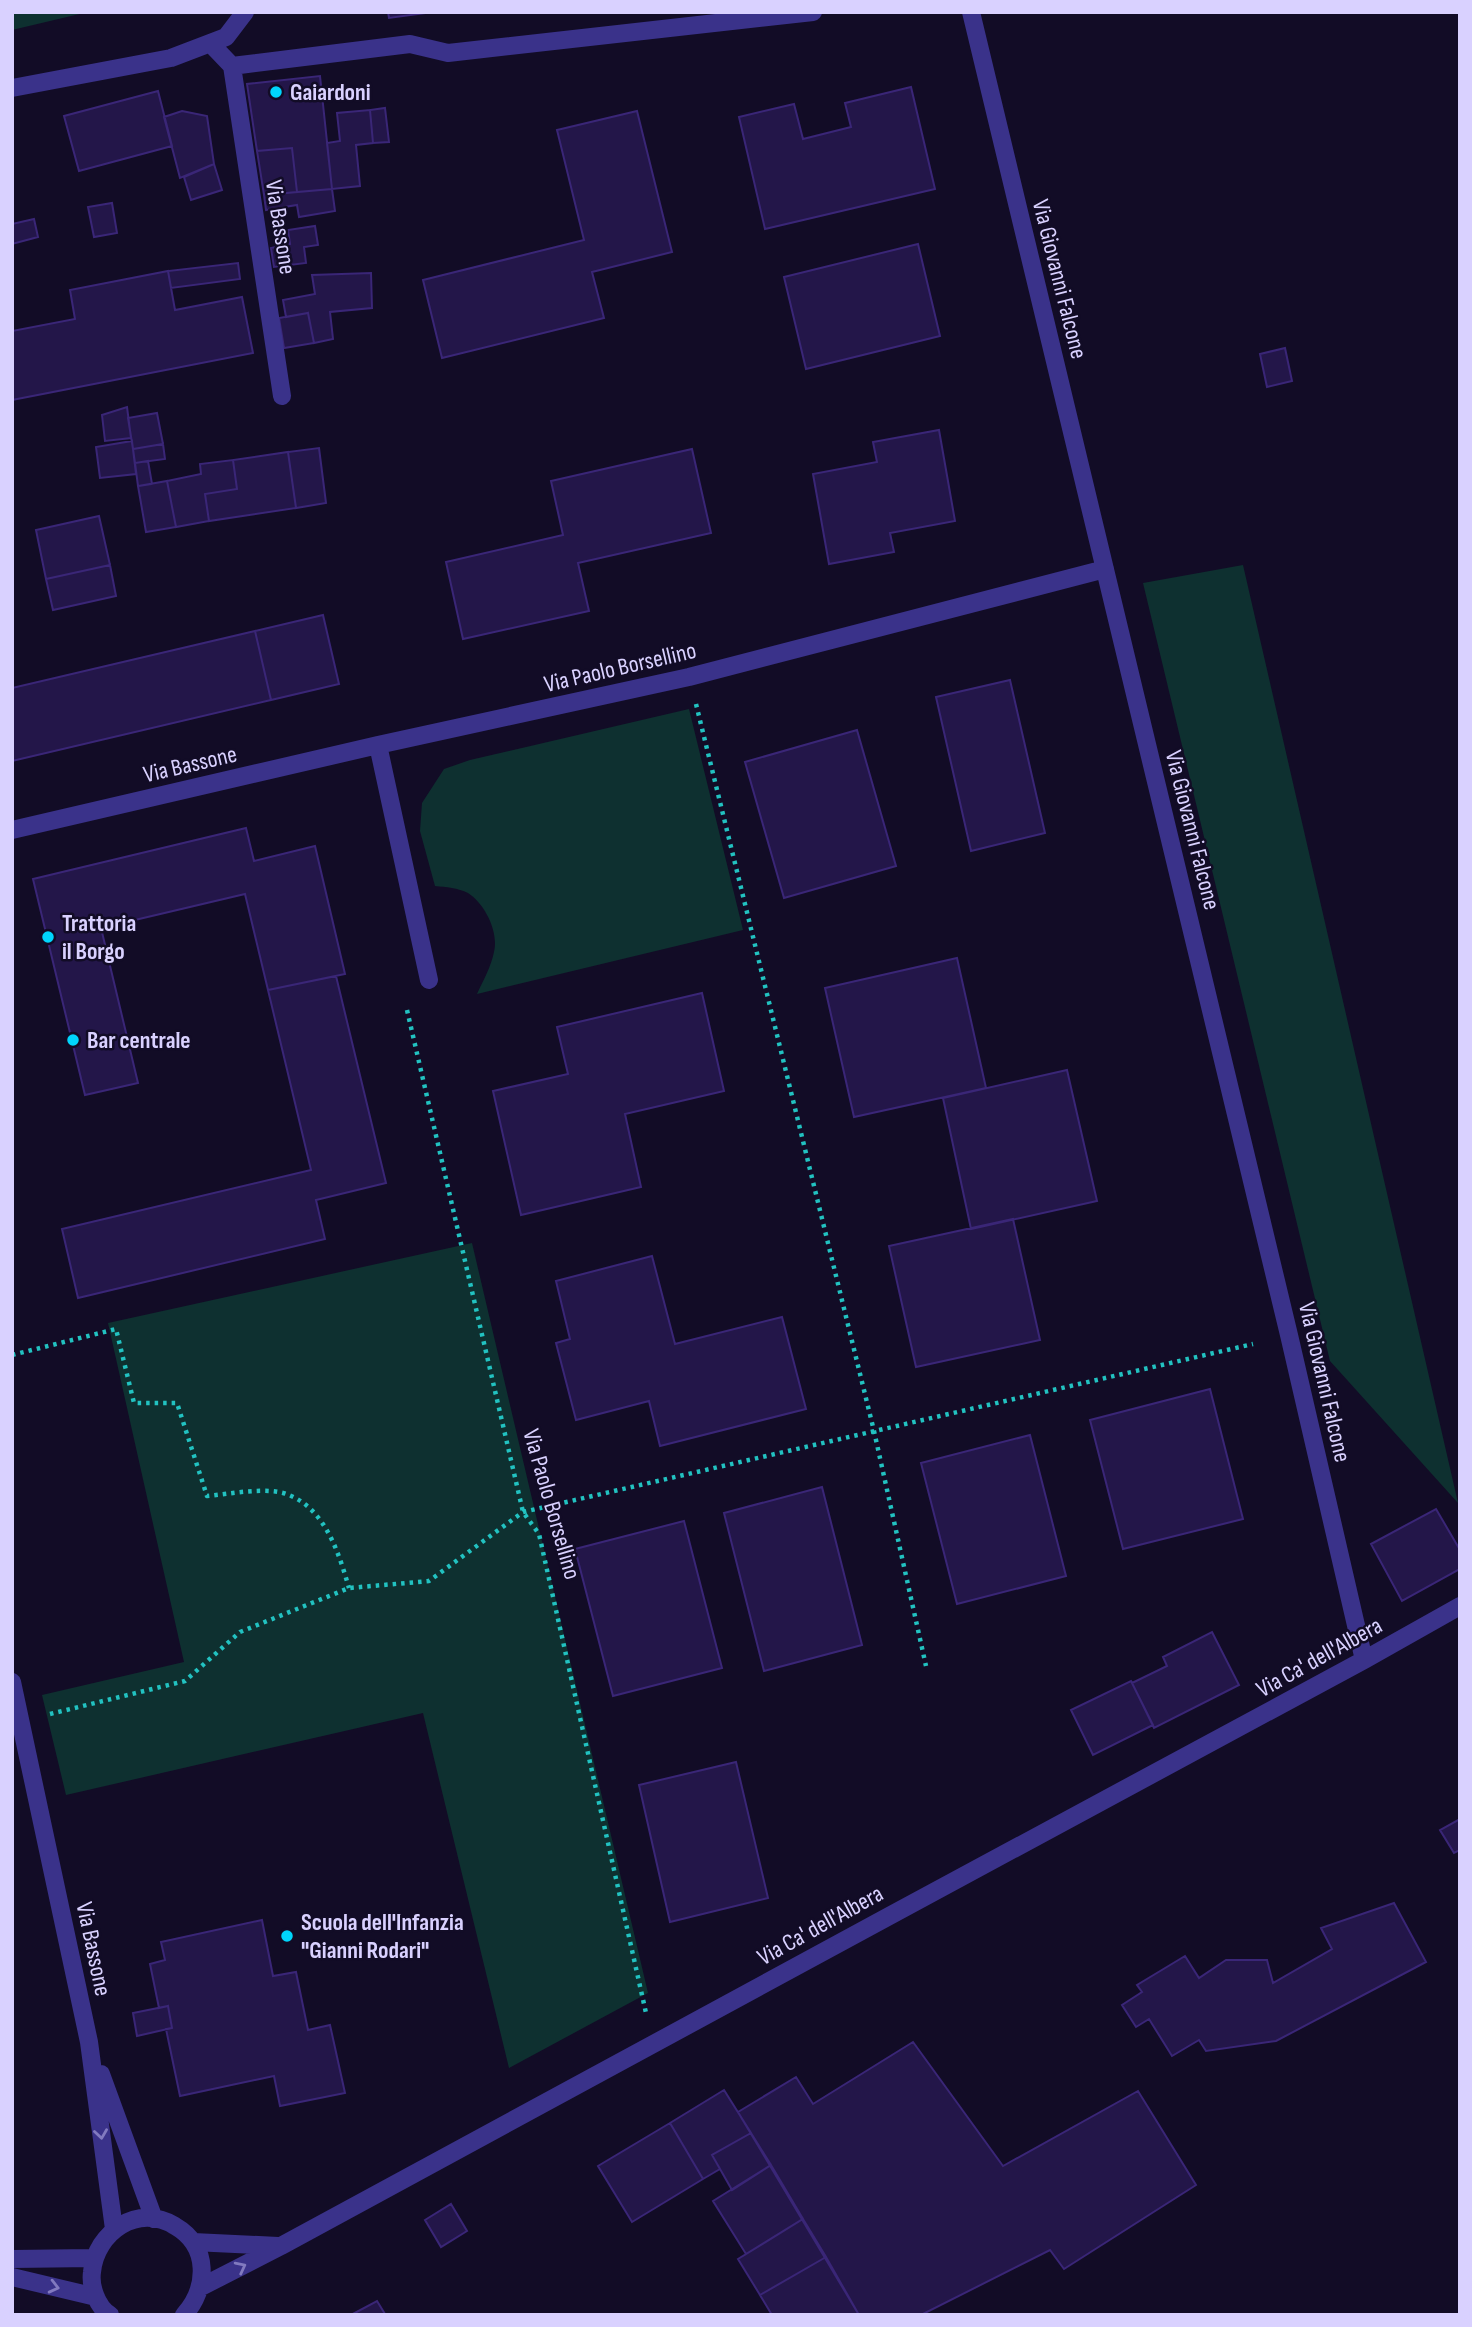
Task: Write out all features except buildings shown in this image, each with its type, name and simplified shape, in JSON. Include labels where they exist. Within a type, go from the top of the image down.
[{"type":"street","points":[[12,88],[171,58],[226,37],[245,12]]},
{"type":"street","points":[[210,43],[232,66],[410,44],[448,53],[813,12]]},
{"type":"street","name":"Via Giovanni Falcone","points":[[971,12],[1286,1322],[1364,1660]]},
{"type":"street","name":"Via Bassone","points":[[232,66],[282,396]]},
{"type":"street","name":"Via Paolo Borsellino","points":[[378,745],[690,677],[1105,569]]},
{"type":"street","points":[[378,745],[429,980]]},
{"type":"street","name":"Via Bassone","points":[[12,831],[378,745]]},
{"type":"street","name":"Via Ca' dell'Albera","points":[[201,2287],[1460,1606]]},
{"type":"street","name":"Via Bassone","points":[[12,1682],[89,2042],[114,2229]]},
{"type":"street","points":[[89,2042],[154,2219]]},
{"type":"street","points":[[110,2315],[105,2312],[96,2297],[91,2277],[93,2258],[100,2244],[114,2229],[131,2221],[154,2219],[176,2226],[192,2242],[202,2265],[201,2287],[194,2304],[184,2315]]},
{"type":"street","points":[[192,2242],[281,2246]]},
{"type":"street","points":[[12,2259],[93,2258]]},
{"type":"street","points":[[12,2277],[96,2297]]},
{"type":"path","points":[[696,703],[874,1431],[926,1666]]},
{"type":"path","name":"Via Paolo Borsellino","points":[[407,1010],[523,1512],[539,1534],[646,2013]]},
{"type":"path","points":[[12,1354],[116,1329],[134,1403],[177,1402],[207,1496],[259,1491],[288,1494],[315,1513],[339,1553],[349,1588]]},
{"type":"path","points":[[44,1716],[185,1681],[240,1632],[349,1588],[429,1581],[523,1512],[1253,1344]]},
{"type":"green space","points":[[12,12],[88,12],[12,30]]},
{"type":"green space","points":[[1243,565],[1458,1503],[1330,1361],[1143,583]]},
{"type":"green space","points":[[689,709],[743,930],[477,994],[494,952],[492,927],[485,911],[468,893],[435,886],[420,831],[422,803],[444,769],[470,760]]},
{"type":"green space","points":[[472,1243],[648,1993],[509,2068],[423,1713],[66,1795],[42,1695],[184,1662],[108,1323]]},
{"type":"place","name":"Gaiardoni","points":[[276,92]]},
{"type":"place","name":"Trattoria il Borgo","points":[[48,937]]},
{"type":"place","name":"Bar centrale","points":[[73,1040]]},
{"type":"place","name":"Scuola dell'Infanzia \"Gianni Rodari\"","points":[[287,1936]]}]
